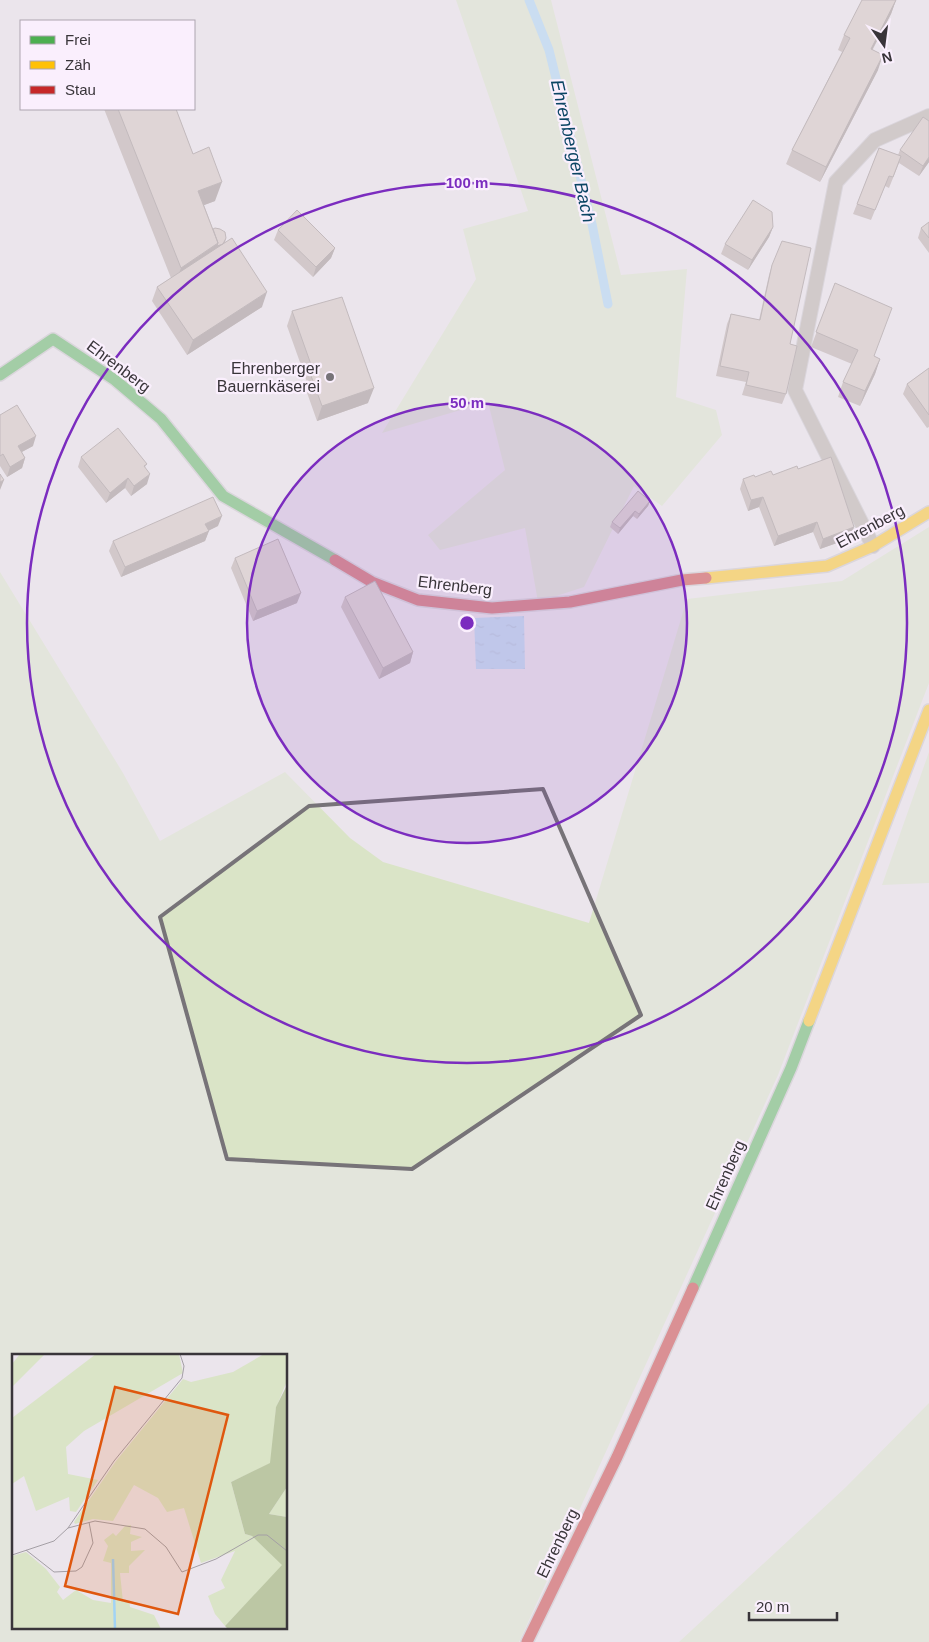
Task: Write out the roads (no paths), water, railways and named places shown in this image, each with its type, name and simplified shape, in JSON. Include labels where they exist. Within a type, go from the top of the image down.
[{"type":"street","name":"Ehrenberg","points":[[0,375],[53,339],[115,380],[161,419],[223,496],[372,582],[418,600],[492,608],[570,602],[682,580],[827,566],[873,546],[929,512]]},
{"type":"street","name":"Ehrenberg","points":[[527,1642],[617,1457],[791,1068],[929,710]]},
{"type":"lane","points":[[873,546],[795,390],[836,182],[875,140],[929,116]]},
{"type":"water","points":[[524,616],[525,669],[476,669],[474,618]]},
{"type":"waterway","name":"Ehrenberger Bach","points":[[529,0],[549,50],[592,224],[608,304]]},
{"type":"place","name":"Ehrenberger Bauernkäserei","points":[[330,377]]}]
